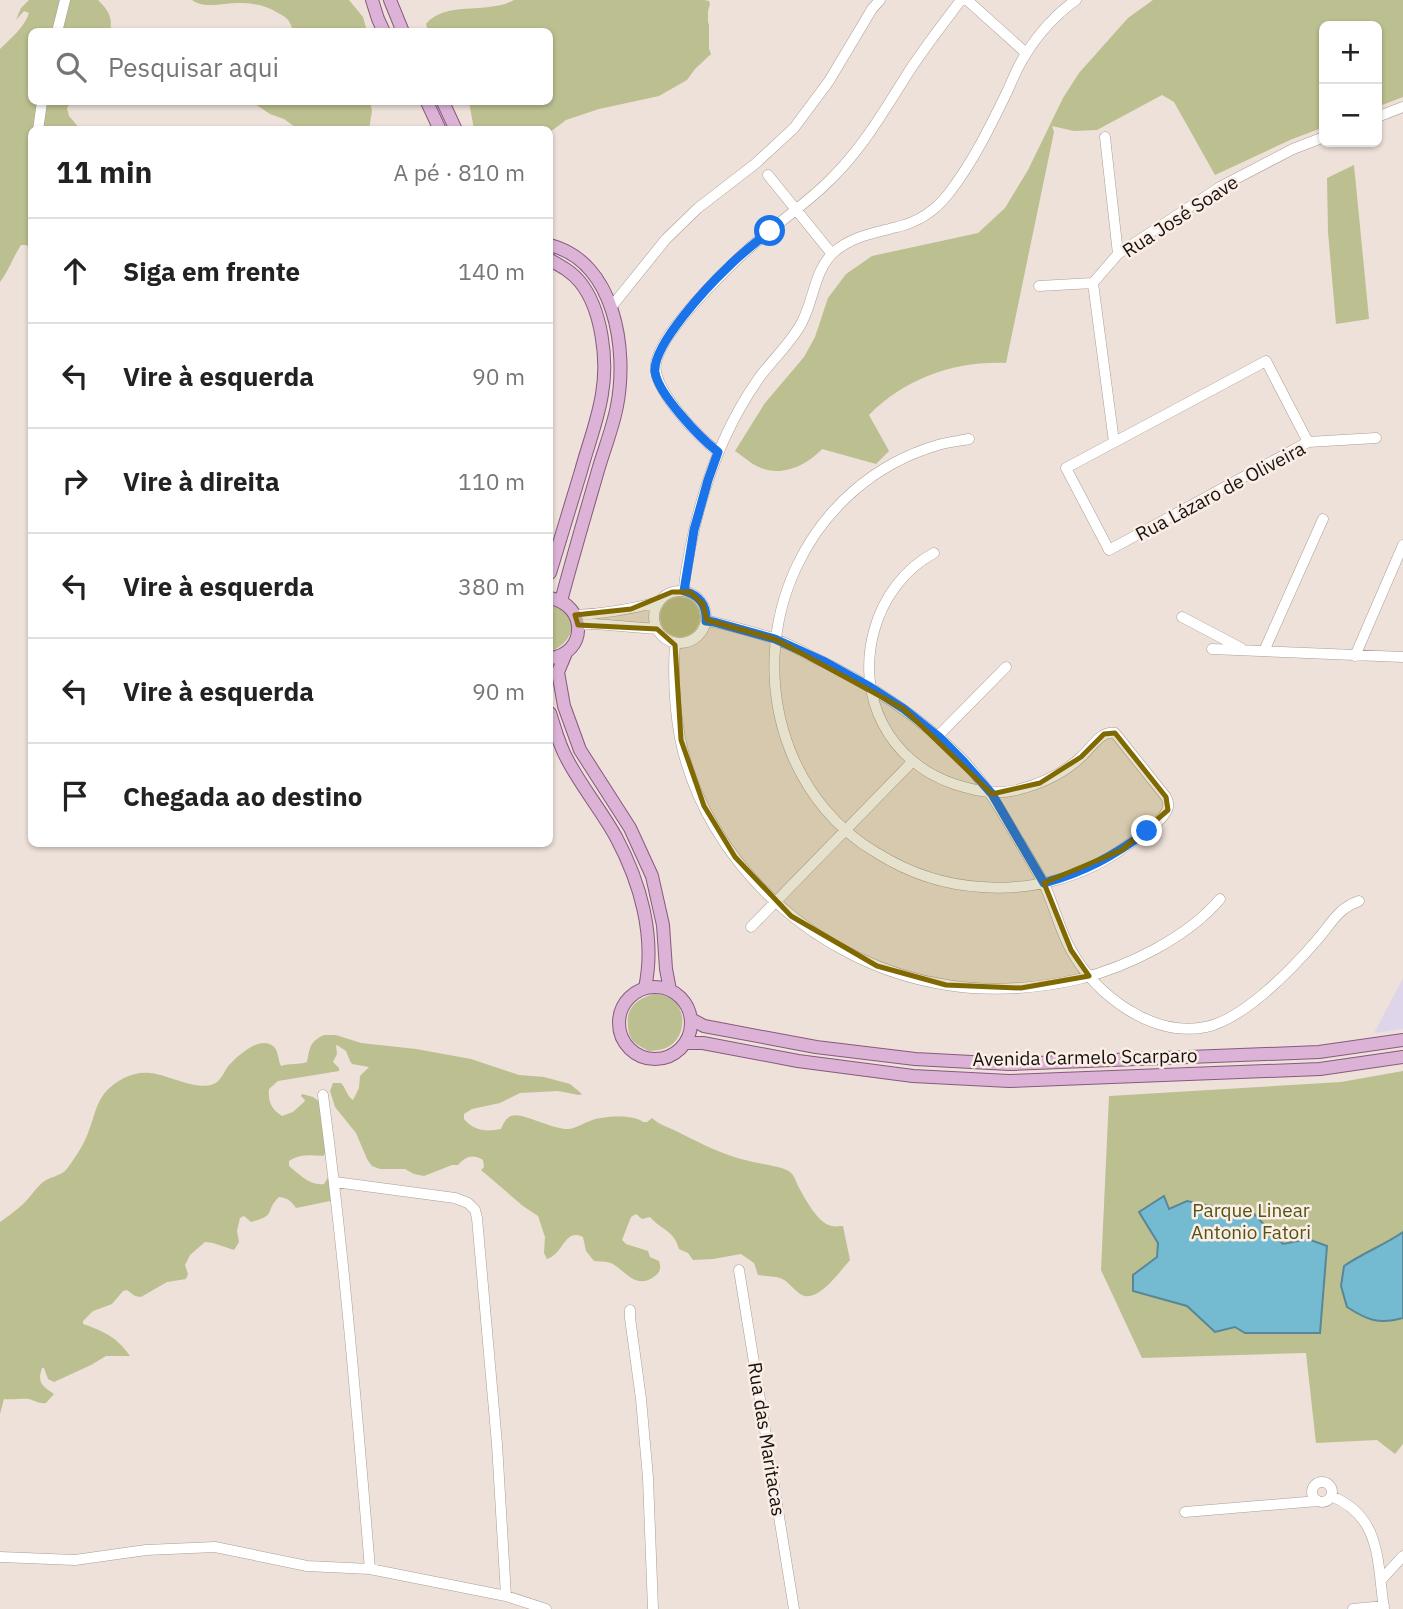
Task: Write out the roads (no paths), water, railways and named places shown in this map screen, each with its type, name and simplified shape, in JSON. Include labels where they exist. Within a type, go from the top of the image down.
[{"type":"main road","points":[[372,0],[382,28]]},
{"type":"main road","points":[[390,0],[401,28]]},
{"type":"main road","points":[[428,105],[438,126]]},
{"type":"main road","points":[[444,105],[454,126]]},
{"type":"main road","points":[[553,245],[582,261],[600,281],[612,306],[620,371],[617,405],[555,599],[569,607],[577,620],[577,636],[558,672],[564,706],[580,750],[630,828],[652,876],[663,925],[670,990]]},
{"type":"main road","points":[[553,262],[570,272],[589,295],[601,332],[604,354],[603,393],[597,420],[553,563]]},
{"type":"main road","points":[[553,658],[566,653]]},
{"type":"main road","points":[[553,721],[566,757],[615,836],[637,882],[647,928],[650,968],[645,988]]},
{"type":"main road","points":[[658,986],[670,990],[688,1007],[690,1032],[685,1043],[664,1058],[640,1056],[629,1048],[622,1038],[620,1013],[625,1002],[634,993],[645,988],[658,986]]},
{"type":"main road","name":"Avenida Carmelo Scarparo","points":[[691,1019],[704,1026],[816,1047],[915,1059],[1009,1064],[1319,1052],[1403,1040]]},
{"type":"main road","name":"Avenida Carmelo Scarparo","points":[[685,1043],[703,1043],[798,1061],[913,1076],[1009,1081],[1321,1069],[1403,1058]]},
{"type":"street","points":[[59,28],[65,0]]},
{"type":"street","points":[[612,306],[666,239],[698,208],[755,164],[794,128],[829,81],[880,0]]},
{"type":"street","points":[[718,452],[688,423],[658,382],[656,363],[668,337],[688,310],[730,265],[831,180],[873,130],[909,72],[961,0]]},
{"type":"street","points":[[967,0],[1026,54]]},
{"type":"street","points":[[684,591],[694,530],[718,452],[748,394],[795,334],[818,279],[832,254],[857,238],[918,220],[934,209],[966,170],[1026,54],[1060,11],[1076,0]]},
{"type":"street","points":[[39,126],[42,105]]},
{"type":"street","points":[[1382,115],[1403,107]]},
{"type":"street","points":[[1105,137],[1118,254]]},
{"type":"street","name":"Rua José Soave","points":[[1093,283],[1118,254],[1220,187],[1293,149],[1319,139]]},
{"type":"street","points":[[768,175],[832,254]]},
{"type":"street","points":[[1039,286],[1093,283],[1114,442],[1266,361],[1308,442]]},
{"type":"street","name":"Rua Lázaro de Oliveira","points":[[1114,442],[1066,468],[1109,550],[1308,442],[1376,438]]},
{"type":"street","points":[[934,553],[907,572],[886,600],[874,632],[870,649],[870,687],[873,703],[883,723],[912,762],[928,774],[972,790],[992,794],[1040,783],[1063,771],[1104,734],[1115,733],[1166,797],[1168,810],[1147,831],[1100,863],[1077,873],[1019,888],[968,886],[915,873],[891,862],[845,831],[808,786],[784,735],[776,701],[773,666],[775,639],[780,608],[802,553],[838,505],[860,485],[911,454],[939,444],[969,439]]},
{"type":"street","points":[[1264,651],[1323,519]]},
{"type":"street","points":[[1355,656],[1403,545]]},
{"type":"street","points":[[684,591],[695,595],[703,604],[706,621],[697,637],[687,643],[675,643],[664,638],[657,629],[654,612],[667,594],[684,591]]},
{"type":"street","points":[[577,620],[659,602]]},
{"type":"street","points":[[1182,617],[1245,650]]},
{"type":"street","points":[[577,620],[657,629]]},
{"type":"street","points":[[706,621],[775,639],[823,661],[904,709],[939,737],[992,794],[1044,883],[1071,950],[1089,976],[1114,1001],[1134,1014],[1170,1027],[1208,1027],[1222,1022],[1265,992],[1318,939],[1342,909],[1359,901]]},
{"type":"street","points":[[675,643],[675,710],[681,740],[692,778],[718,833],[760,886],[792,916],[845,951],[909,977],[946,985],[985,989],[1057,984],[1089,976],[1154,949],[1200,918],[1220,899]]},
{"type":"street","points":[[1212,649],[1403,657]]},
{"type":"street","points":[[939,737],[1006,667]]},
{"type":"street","points":[[751,927],[912,762]]},
{"type":"street","points":[[323,1095],[335,1182],[370,1569]]},
{"type":"street","points":[[335,1182],[447,1196],[464,1201],[475,1210],[488,1335],[506,1596]]},
{"type":"street","name":"Rua das Maritacas","points":[[739,1270],[794,1609]]},
{"type":"street","points":[[631,1310],[648,1478],[653,1609]]},
{"type":"street","points":[[1185,1512],[1324,1502],[1331,1496],[1332,1490],[1328,1484],[1319,1483],[1313,1490],[1318,1501]]},
{"type":"street","points":[[1331,1496],[1345,1501],[1357,1510],[1366,1521],[1373,1538],[1384,1608],[1353,1609]]},
{"type":"street","points":[[0,1557],[75,1560],[146,1550],[215,1548],[307,1566],[370,1569],[506,1596],[546,1609]]},
{"type":"street","points":[[1381,1580],[1403,1556]]},
{"type":"water","points":[[1164,1196],[1169,1209],[1187,1201],[1250,1210],[1283,1244],[1308,1239],[1327,1246],[1320,1333],[1245,1333],[1235,1327],[1215,1332],[1187,1306],[1133,1291],[1133,1275],[1157,1257],[1158,1243],[1139,1212]]},
{"type":"water","points":[[1403,1232],[1403,1318],[1373,1320],[1347,1307],[1341,1286],[1344,1266]]},
{"type":"park label","name":"Parque Linear Antonio Fatori","points":[[1251,1221]]}]
